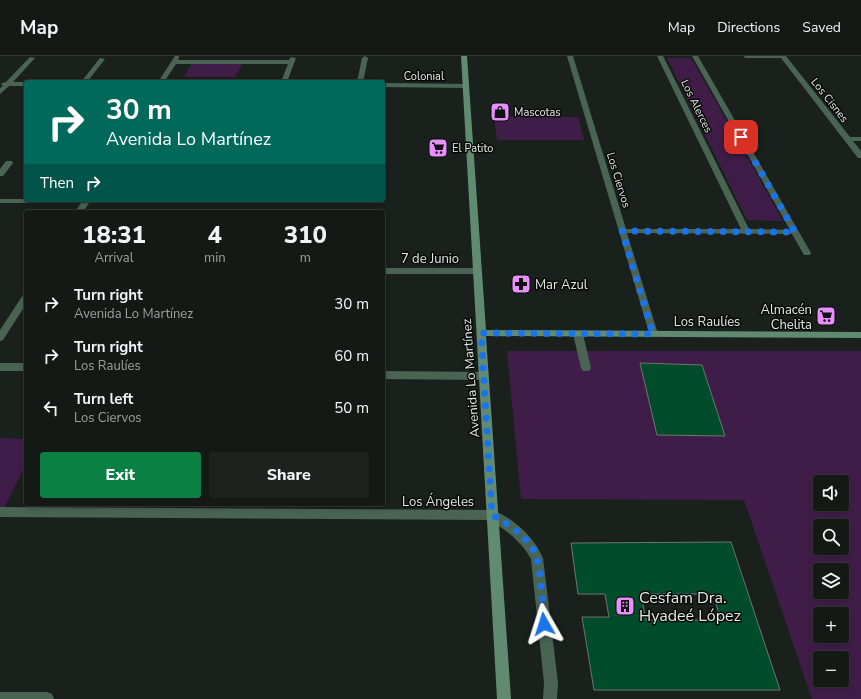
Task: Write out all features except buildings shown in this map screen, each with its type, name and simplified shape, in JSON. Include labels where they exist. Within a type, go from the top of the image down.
[{"type":"main road","name":"Avenida Lo Martínez","points":[[464,56],[504,699]]},
{"type":"main road","name":"Los Raulíes","points":[[481,333],[861,335]]},
{"type":"street","points":[[162,80],[177,56]]},
{"type":"street","name":"Los Ciervos","points":[[570,56],[653,334]]},
{"type":"street","name":"Los Alerces","points":[[660,56],[746,231]]},
{"type":"street","name":"Los Alerces","points":[[695,56],[807,253]]},
{"type":"street","points":[[746,56],[783,56]]},
{"type":"street","name":"Los Cisnes","points":[[783,56],[861,156]]},
{"type":"street","points":[[0,92],[32,58]]},
{"type":"street","points":[[360,80],[365,58]]},
{"type":"street","points":[[86,80],[102,59]]},
{"type":"street","points":[[174,62],[292,60],[285,80]]},
{"type":"street","points":[[0,84],[24,84]]},
{"type":"street","name":"Colonial","points":[[385,86],[466,86]]},
{"type":"street","points":[[848,139],[861,139]]},
{"type":"street","points":[[0,174],[9,163]]},
{"type":"street","points":[[0,201],[24,201]]},
{"type":"street","points":[[622,231],[795,232]]},
{"type":"street","name":"7 de Junio","points":[[385,271],[477,271]]},
{"type":"street","points":[[0,338],[24,300]]},
{"type":"street","points":[[578,334],[586,368]]},
{"type":"street","points":[[0,367],[24,367]]},
{"type":"street","points":[[385,375],[484,376]]},
{"type":"street","name":"Los Ángeles","points":[[0,512],[492,515]]},
{"type":"street","points":[[492,515],[517,532],[530,546],[536,558],[551,683],[550,699]]},
{"type":"street","points":[[0,698],[47,699]]},
{"type":"shaded area","points":[[667,58],[691,58],[783,221],[747,220]]},
{"type":"shaded area","points":[[192,63],[242,64],[235,77],[184,77]]},
{"type":"shaded area","points":[[494,116],[578,117],[584,140],[497,140]]},
{"type":"shaded area","points":[[507,351],[861,351],[861,699],[812,699],[744,500],[521,499]]},
{"type":"shaded area","points":[[0,438],[24,439],[24,468],[0,516]]},
{"type":"place","name":"Mascotas","points":[[500,112]]},
{"type":"place","name":"El Patito","points":[[438,148]]},
{"type":"place","name":"Mar Azul","points":[[521,284]]},
{"type":"place","name":"Almacén Chelita","points":[[826,316]]},
{"type":"place","name":"Cesfam Dra. Hyadeé López","points":[[625,606]]},
{"type":"route","points":[[544,624],[538,564],[534,552],[517,532],[505,522],[492,515],[481,333],[653,334],[622,231],[795,232],[741,137]]}]
